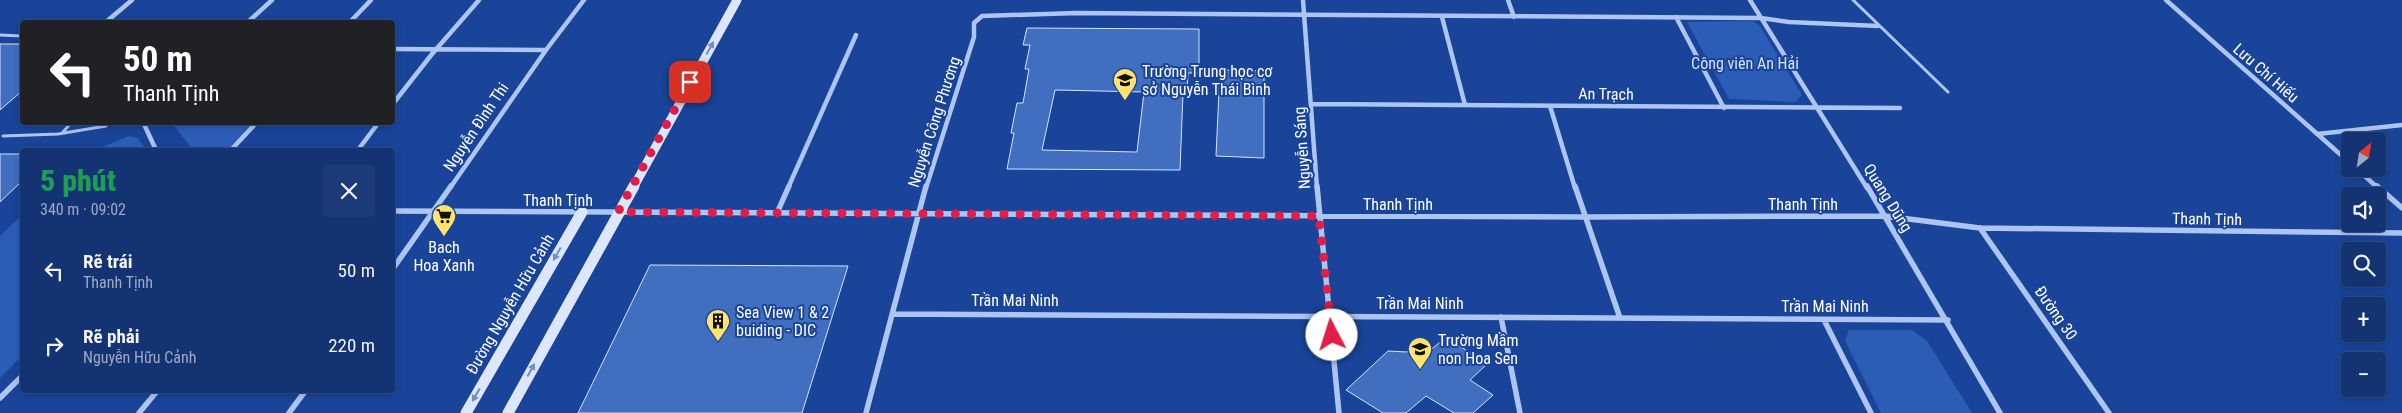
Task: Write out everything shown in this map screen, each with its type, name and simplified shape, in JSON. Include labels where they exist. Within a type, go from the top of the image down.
[{"type":"main road","points":[[508,413],[737,0]]},
{"type":"main road","name":"Đường Nguyễn Hữu Cảnh","points":[[466,413],[582,212]]},
{"type":"street","points":[[108,20],[132,0]]},
{"type":"street","points":[[250,20],[272,0]]},
{"type":"street","points":[[352,20],[371,0]]},
{"type":"street","points":[[395,101],[479,0]]},
{"type":"street","name":"Nguyễn Đình Thi","points":[[395,266],[435,212],[546,50],[584,0]]},
{"type":"street","name":"Nguyễn Sáng","points":[[1303,0],[1319,216],[1339,413]]},
{"type":"street","points":[[1508,0],[1514,17]]},
{"type":"street","name":"Quang Dũng","points":[[1750,0],[1948,320],[2000,413]]},
{"type":"street","name":"Lưu Chí Hiếu","points":[[2166,0],[2341,155]]},
{"type":"street","name":"Nguyễn Công Phương","points":[[866,413],[893,314],[917,214],[967,63],[974,36],[974,23],[982,16],[1076,13],[1304,16]]},
{"type":"street","points":[[1304,16],[1761,18],[1789,22],[1878,26]]},
{"type":"street","points":[[1442,16],[1465,105]]},
{"type":"street","points":[[1676,17],[1724,108]]},
{"type":"street","points":[[777,213],[856,35]]},
{"type":"street","points":[[395,49],[546,50]]},
{"type":"street","name":"An Trạch","points":[[1312,104],[1818,109],[1900,108]]},
{"type":"street","points":[[1550,106],[1584,217],[1620,318]]},
{"type":"street","points":[[145,125],[155,148]]},
{"type":"street","points":[[233,148],[254,125]]},
{"type":"street","points":[[360,148],[377,125]]},
{"type":"street","points":[[2317,134],[2402,125]]},
{"type":"street","points":[[2367,178],[2402,208]]},
{"type":"street","name":"Thanh Tịnh","points":[[395,211],[1584,217],[1885,216],[1980,228],[2402,233]]},
{"type":"street","name":"Đường 30","points":[[1980,228],[2109,413]]},
{"type":"street","name":"Trần Mai Ninh","points":[[893,314],[1948,320]]},
{"type":"street","points":[[1500,317],[1520,413]]},
{"type":"street","points":[[1824,320],[1871,413]]},
{"type":"street","points":[[0,398],[20,378]]},
{"type":"street","points":[[139,413],[156,393]]},
{"type":"street","points":[[289,413],[304,393]]},
{"type":"lane","points":[[1853,0],[1948,92]]},
{"type":"lane","points":[[0,35],[20,36]]},
{"type":"lane","points":[[63,132],[69,125]]},
{"type":"lane","points":[[3,136],[63,132],[107,125]]},
{"type":"green space","name":"Công viên An Hải","points":[[1753,21],[1760,26],[1802,95],[1795,102],[1729,99],[1687,22]]},
{"type":"green space","points":[[174,125],[254,125],[232,148],[191,148]]},
{"type":"green space","points":[[129,136],[138,138],[145,148],[100,148]]},
{"type":"green space","points":[[20,217],[20,358],[0,378],[0,236]]},
{"type":"green space","points":[[1849,330],[1912,330],[1927,341],[1972,413],[1881,413],[1845,341]]},
{"type":"building","points":[[1027,28],[1199,29],[1199,73],[1188,73],[1187,93],[1183,93],[1180,170],[1007,169],[1014,133],[1011,133],[1017,103],[1023,103],[1029,69],[1025,69],[1030,45],[1023,45]],"holes":[[[1055,90],[1144,92],[1137,152],[1042,150]]]},
{"type":"building","points":[[0,44],[20,44],[20,93],[0,110]]},
{"type":"building","points":[[1220,70],[1264,71],[1264,158],[1216,156]]},
{"type":"building","points":[[0,154],[20,154],[20,183],[0,202]]},
{"type":"building","name":"Sea View 1 & 2 buiding - DIC","points":[[650,265],[848,266],[802,413],[578,413]]},
{"type":"building","points":[[1446,337],[1487,364],[1470,380],[1493,395],[1473,413],[1454,413],[1426,396],[1406,413],[1383,413],[1346,390],[1388,351],[1407,352],[1411,348],[1433,348]]},
{"type":"place","name":"Trường Trung học cơ sở Nguyễn Thái Bình","points":[[1125,101]]},
{"type":"place","name":"Bach Hoa Xanh","points":[[444,237]]},
{"type":"place","name":"Sea View 1 & 2 buiding - DIC","points":[[718,342]]},
{"type":"place","name":"Trường Mầm non Hoa Sen","points":[[1420,370]]},
{"type":"route","points":[[690,82],[618,212],[1319,216],[1332,335]]}]
